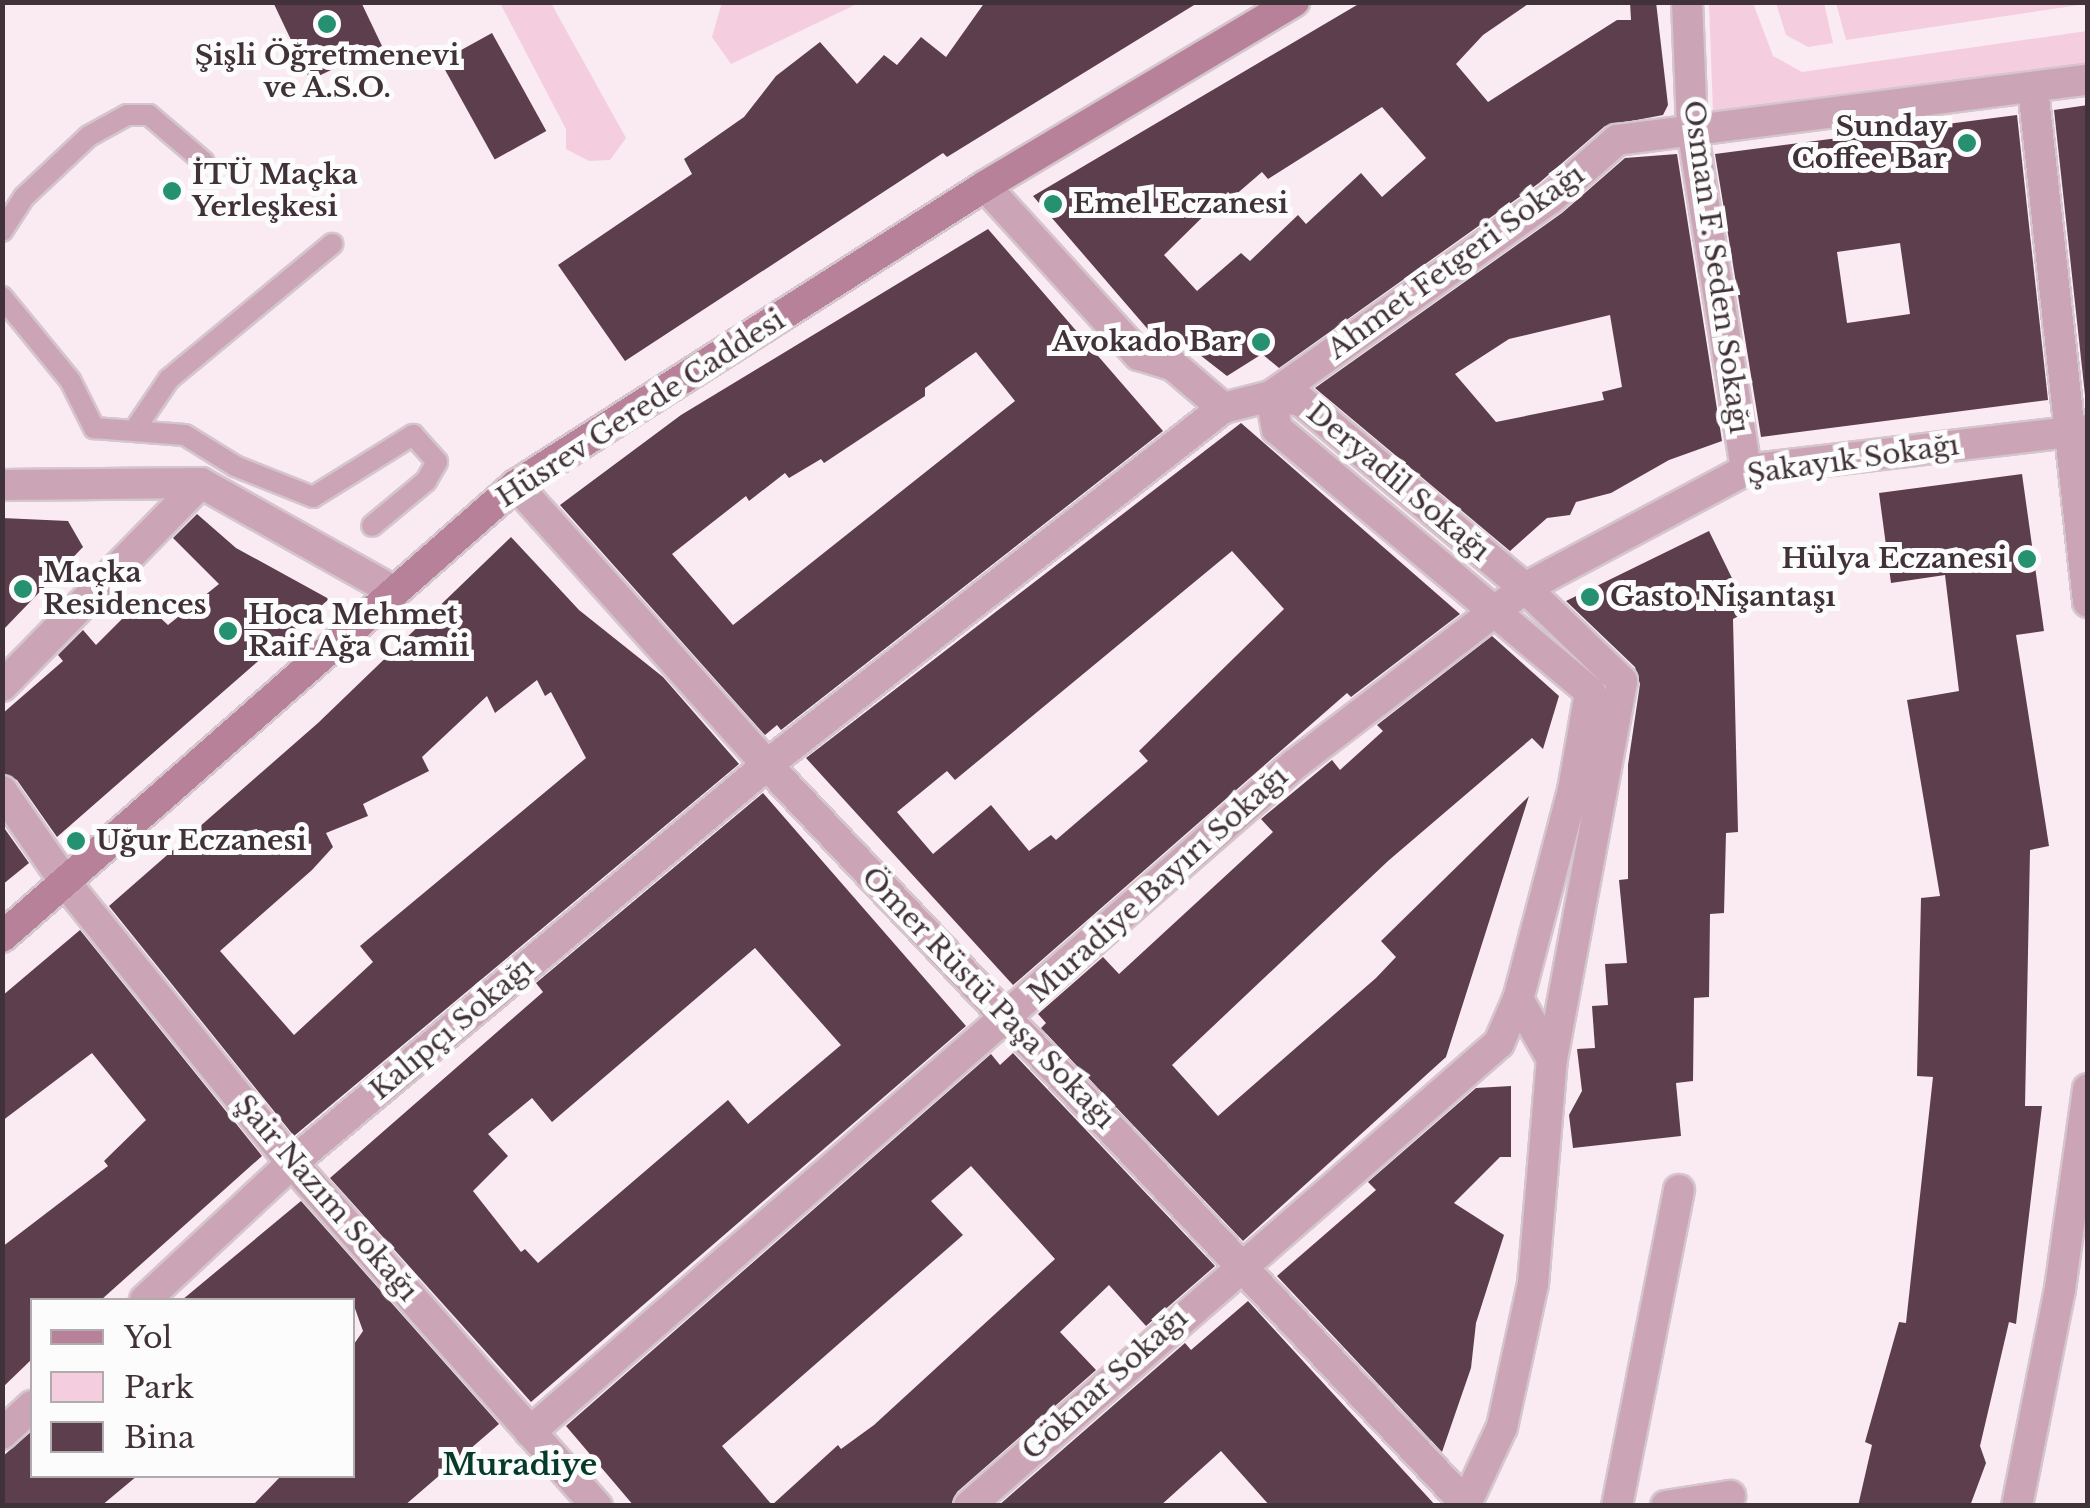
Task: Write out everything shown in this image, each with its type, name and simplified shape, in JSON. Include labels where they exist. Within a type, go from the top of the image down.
[{"type":"street","name":"Hüsrev Gerede Caddesi","points":[[2,937],[516,485],[986,186],[1294,2]]},
{"type":"street","name":"Osman F. Seden Sokağı","points":[[1687,2],[1692,128],[1746,470]]},
{"type":"street","name":"Ahmet Fetgeri Sokağı","points":[[766,765],[1223,408],[1271,396],[1551,198],[1616,140],[2088,80]]},
{"type":"street","points":[[2033,88],[2080,431],[2088,602]]},
{"type":"street","points":[[986,186],[1140,355],[1174,366],[1223,408]]},
{"type":"street","name":"Deryadil Sokağı","points":[[1466,1505],[1502,1427],[1533,1284],[1552,1058],[1622,681],[1525,588],[1301,401],[1271,396],[1277,429],[1590,692],[1577,740],[1573,790],[1518,999]]},
{"type":"street","name":"Şakayık Sokağı","points":[[1525,588],[1746,470],[2080,431]]},
{"type":"street","points":[[2,686],[200,483]]},
{"type":"street","points":[[2,485],[200,483],[395,592]]},
{"type":"street","name":"Ömer Rüstü Paşa Sokağı","points":[[516,485],[766,765],[1466,1505]]},
{"type":"street","name":"Muradiye Bayırı Sokağı","points":[[530,1432],[1007,1020],[1295,764],[1525,588]]},
{"type":"street","points":[[1577,740],[1610,747]]},
{"type":"street","name":"Kalıpçı Sokağı","points":[[147,1298],[292,1163],[766,765]]},
{"type":"street","name":"Şair Nazım Sokağı","points":[[2,792],[65,882],[292,1163],[596,1506]]},
{"type":"street","points":[[1518,999],[1552,1058]]},
{"type":"street","name":"Göknar Sokağı","points":[[970,1506],[1241,1263],[1499,1043],[1518,999]]},
{"type":"street","points":[[2016,1506],[2074,1287],[2088,1089]]},
{"type":"street","points":[[1617,1506],[1679,1190]]},
{"type":"street","points":[[2,1434],[30,1408]]},
{"type":"street","points":[[1666,1506],[1730,1496]]},
{"type":"lane","points":[[2,230],[24,197],[88,136],[127,115],[149,115],[204,162]]},
{"type":"lane","points":[[135,429],[169,379],[332,244]]},
{"type":"lane","points":[[2,297],[70,380],[94,428],[185,435],[235,466],[314,498],[413,435],[437,462],[426,481],[372,526]]},
{"type":"green space","points":[[722,2],[859,3],[731,64],[712,37]]},
{"type":"green space","points":[[500,3],[551,3],[626,138],[610,160],[589,161],[566,149],[566,129]]},
{"type":"green space","points":[[1709,3],[1753,3],[1773,56],[1802,72],[2087,31],[2087,63],[1713,112]]},
{"type":"green space","points":[[1776,3],[1824,3],[1833,43],[1808,47],[1786,35]]},
{"type":"green space","points":[[1836,3],[2086,4],[1846,40]]},
{"type":"building","name":"Şişli Öğretmenevi ve A.S.O.","points":[[273,2],[361,2],[382,46],[310,80]]},
{"type":"building","points":[[985,2],[1199,2],[947,157],[943,153],[625,361],[558,265],[692,174],[684,159],[744,117],[776,76],[820,42],[857,84],[884,55],[897,65],[921,37],[946,57]]},
{"type":"building","points":[[1362,2],[1531,2],[1483,35],[1456,64],[1488,102],[1617,20],[1631,20],[1630,2],[1656,2],[1668,105],[1663,115],[1605,126],[1539,183],[1279,368],[1262,354],[1227,376],[1182,341],[1174,346],[1158,341],[1033,196]],"holes":[[[1382,107],[1426,158],[1382,197],[1361,173],[1306,224],[1298,215],[1250,261],[1241,253],[1197,291],[1164,255],[1228,192],[1233,197],[1262,172],[1268,179]]]},
{"type":"building","points":[[492,33],[546,131],[495,160],[440,62]]},
{"type":"building","points":[[2088,105],[2088,395],[2085,395],[2054,110]]},
{"type":"building","points":[[2017,115],[2048,400],[1761,437],[1715,154]],"holes":[[[1900,243],[1910,314],[1847,323],[1837,252]]]},
{"type":"building","points":[[1677,154],[1722,441],[1669,460],[1611,493],[1576,502],[1570,515],[1547,518],[1510,551],[1315,388],[1562,213],[1625,158]],"holes":[[[1610,315],[1622,387],[1602,392],[1604,400],[1496,422],[1455,374],[1509,339]]]},
{"type":"building","points":[[988,229],[1163,431],[781,730],[777,725],[765,735],[560,505],[681,415]],"holes":[[[976,352],[1015,401],[733,625],[672,554],[746,496],[749,501],[785,473],[789,478],[821,459],[824,463],[925,396],[925,388]]]},
{"type":"building","points":[[1241,423],[1460,614],[1351,697],[1347,693],[1013,985],[806,758]],"holes":[[[1232,551],[1284,609],[1139,751],[1148,761],[1056,840],[1051,835],[1029,851],[991,805],[933,854],[897,812],[947,771],[955,780]]]},
{"type":"building","points":[[2022,474],[2044,631],[2016,635],[2049,846],[2030,850],[2025,1106],[2042,1106],[2016,1324],[2009,1322],[1980,1446],[1986,1463],[1970,1506],[1858,1506],[1872,1445],[1865,1442],[1899,1322],[1906,1323],[1933,1077],[1917,1076],[1921,898],[1940,896],[1907,700],[1959,691],[1945,575],[1891,583],[1879,493]]},
{"type":"building","points":[[197,514],[236,548],[329,599],[57,837],[17,780],[2,773],[2,714],[63,661],[58,655],[83,630],[96,645],[141,600],[168,625],[219,584],[173,538]]},
{"type":"building","name":"Maçka Residences","points":[[2,518],[68,521],[83,547],[2,631]]},
{"type":"building","points":[[1709,531],[1748,611],[1733,619],[1738,832],[1726,833],[1724,913],[1710,914],[1709,997],[1694,998],[1693,1081],[1676,1083],[1681,1136],[1573,1148],[1569,1115],[1582,1091],[1577,1049],[1595,1048],[1592,1006],[1608,1005],[1605,964],[1627,963],[1619,880],[1628,879],[1628,765],[1640,684],[1635,667],[1566,601]]},
{"type":"building","points":[[511,537],[579,610],[663,677],[739,764],[294,1136],[109,906],[318,723]],"holes":[[[537,680],[545,696],[551,692],[586,758],[360,946],[373,962],[294,1035],[220,951],[333,847],[326,833],[368,816],[363,804],[429,771],[422,757],[487,696],[495,713]]]},
{"type":"building","points":[[1492,636],[1559,696],[1543,749],[1532,738],[1388,861],[1172,1065],[1218,1116],[1376,978],[1396,957],[1381,941],[1529,796],[1446,1057],[1243,1241],[1041,1028],[1046,1023],[1038,1014],[1103,957],[1119,974],[1273,832],[1261,819],[1332,760],[1340,770],[1383,731],[1377,725]]},
{"type":"building","points":[[763,793],[966,1026],[531,1402],[330,1178],[543,992],[536,983]],"holes":[[[755,948],[841,1045],[748,1124],[728,1100],[538,1263],[525,1249],[521,1252],[473,1191],[508,1156],[488,1134],[532,1098],[552,1122]]]},
{"type":"building","points":[[2,825],[29,863],[2,885]]},
{"type":"building","points":[[80,930],[262,1156],[103,1298],[30,1298],[30,1361],[2,1388],[2,1247],[108,1166],[104,1161],[146,1120],[92,1053],[2,1121],[2,996]]},
{"type":"building","points":[[1013,1053],[1215,1266],[1146,1326],[1109,1285],[1060,1332],[1096,1370],[957,1492],[951,1506],[634,1506],[566,1426],[991,1054],[1000,1065]],"holes":[[[971,1166],[1055,1259],[874,1425],[841,1449],[838,1445],[772,1505],[722,1446],[963,1235],[931,1201]]]},
{"type":"building","points":[[1511,1086],[1511,1157],[1500,1157],[1454,1203],[1504,1235],[1476,1323],[1471,1368],[1442,1452],[1277,1276],[1376,1190],[1368,1182],[1476,1088]]},
{"type":"building","points":[[301,1201],[499,1424],[404,1506],[252,1506],[279,1478],[355,1478],[355,1343],[363,1331],[355,1298],[184,1298]]},
{"type":"building","points":[[1248,1301],[1436,1506],[1270,1506],[1221,1451],[1160,1506],[998,1506],[1185,1343],[1191,1350]]},
{"type":"building","points":[[30,1433],[30,1478],[135,1478],[101,1506],[2,1506],[2,1457]]},
{"type":"place","name":"Şişli Öğretmenevi ve A.S.O.","points":[[327,24]]},
{"type":"place","name":"Sunday Coffee Bar","points":[[1967,143]]},
{"type":"place","name":"İTÜ Maçka Yerleşkesi","points":[[172,191]]},
{"type":"place","name":"Emel Eczanesi","points":[[1053,204]]},
{"type":"place","name":"Avokado Bar","points":[[1261,342]]},
{"type":"place","name":"Hülya Eczanesi","points":[[2027,559]]},
{"type":"place","name":"Maçka Residences","points":[[23,589]]},
{"type":"place","name":"Gasto Nişantaşı","points":[[1590,597]]},
{"type":"place","name":"Hoca Mehmet Raif Ağa Camii","points":[[228,631]]},
{"type":"place","name":"Uğur Eczanesi","points":[[76,841]]},
{"type":"district","name":"Muradiye","points":[[520,1465]]}]
